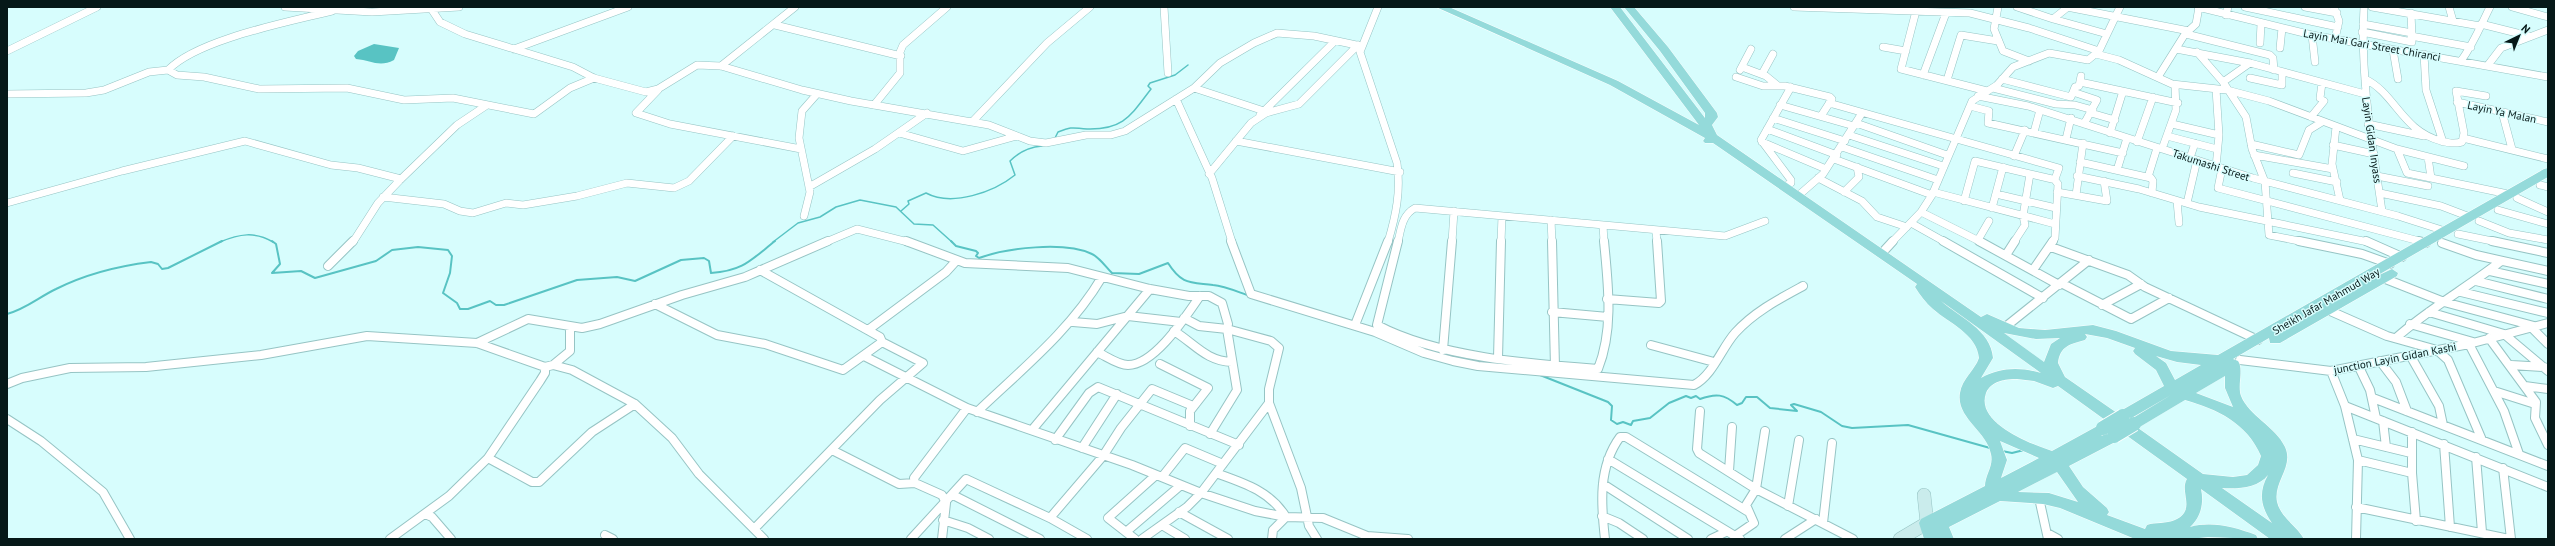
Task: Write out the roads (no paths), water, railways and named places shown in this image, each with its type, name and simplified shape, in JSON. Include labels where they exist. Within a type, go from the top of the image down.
[{"type":"main road","points":[[1428,7],[1594,79],[1710,140],[1882,253],[1924,286],[1958,299],[2004,328],[2041,335],[2079,329],[2099,331],[2122,337],[2176,357],[2232,361],[2232,388],[2237,401],[2267,433],[2277,448],[2280,466],[2270,485],[2268,495],[2270,504],[2278,520],[2296,539]]},
{"type":"main road","points":[[1440,7],[1614,83],[1785,186],[2196,481],[2282,539]]},
{"type":"main road","points":[[1615,7],[1698,117],[1707,124],[1710,140]]},
{"type":"main road","points":[[1629,7],[1711,113],[1712,117],[1707,124]]},
{"type":"main road","name":"Sheikh Jafar Mahmud Way","points":[[1936,529],[1997,492],[2057,461],[2178,391],[2328,310],[2383,278],[2474,219],[2513,196],[2548,172]]},
{"type":"main road","name":"Sheikh Jafar Mahmud Way","points":[[2474,219],[2498,210],[2513,196],[2545,184]]},
{"type":"main road","name":"Sheikh Jafar Mahmud Way","points":[[2232,361],[2258,340],[2426,243],[2449,236]]},
{"type":"main road","points":[[1924,286],[1938,307],[1973,333],[1985,353],[1985,362],[1970,384],[1967,401],[1974,416],[1993,441],[1999,453],[1999,468],[1992,482],[1997,492],[2013,499],[2039,498],[2079,508],[2131,536],[2172,538],[2214,530],[2236,534],[2250,539]]},
{"type":"main road","points":[[2057,382],[2051,363],[2055,347],[2071,338],[2093,336],[2117,341],[2143,352],[2161,367],[2178,391],[2215,404],[2241,418],[2260,436],[2268,456],[2264,471],[2256,478],[2244,483],[2196,481]]},
{"type":"main road","points":[[2057,382],[2029,374],[2000,375],[1983,384],[1978,399],[1983,416],[1998,433],[2020,446],[2057,461],[2070,484],[2091,506],[2112,518],[2140,528],[2168,528],[2177,526],[2189,519],[2196,507],[2196,481]]},
{"type":"main road","points":[[2196,481],[2270,539]]},
{"type":"main road","points":[[1900,539],[1936,529]]},
{"type":"main road","points":[[1915,539],[1936,529]]},
{"type":"street","points":[[7,51],[97,7]]},
{"type":"street","points":[[285,7],[332,11],[432,10],[459,7]]},
{"type":"street","points":[[514,49],[628,7]]},
{"type":"street","points":[[721,66],[795,7]]},
{"type":"street","points":[[874,105],[900,73],[901,56],[905,43],[947,7]]},
{"type":"street","points":[[973,121],[1047,43],[1090,7]]},
{"type":"street","points":[[1164,7],[1168,73]]},
{"type":"street","points":[[1258,117],[1299,104],[1360,46],[1378,7]]},
{"type":"street","points":[[1794,7],[1882,8],[1942,11],[1958,12],[1992,19],[2099,50],[2175,85],[2228,90],[2269,101],[2397,149],[2464,166]]},
{"type":"street","points":[[1958,12],[1964,7]]},
{"type":"street","points":[[1998,7],[1992,19],[1994,31],[2004,52],[2029,61]]},
{"type":"street","points":[[2017,7],[2107,34]]},
{"type":"street","points":[[2054,19],[2068,7],[2187,32],[2270,55],[2273,58],[2274,70]]},
{"type":"street","points":[[1882,253],[1921,212],[1933,194],[1947,155],[1970,106],[1978,96],[1990,90],[2013,68],[2049,52],[2086,61],[2099,50],[2120,7]]},
{"type":"street","points":[[2158,77],[2187,32],[2198,18],[2199,7]]},
{"type":"street","name":"Layin Mai Gari Street Chiranci","points":[[2199,7],[2261,24],[2312,35],[2393,50],[2461,60],[2548,77]]},
{"type":"street","points":[[2226,15],[2228,7]]},
{"type":"street","points":[[2245,7],[2338,27]]},
{"type":"street","points":[[2305,7],[2335,10],[2338,27],[2335,39]]},
{"type":"street","name":"Layin Gidan Inyass","points":[[2364,7],[2362,44],[2365,94],[2370,139],[2374,154],[2382,211]]},
{"type":"street","points":[[2373,7],[2412,11],[2530,37]]},
{"type":"street","points":[[2449,7],[2453,21]]},
{"type":"street","points":[[2461,60],[2475,42],[2490,7]]},
{"type":"street","points":[[2512,7],[2548,17]]},
{"type":"street","points":[[432,10],[436,18],[450,27],[573,68],[594,78],[646,92],[658,89]]},
{"type":"street","points":[[1912,10],[1906,51],[1901,69],[1990,90],[2092,111],[2115,120]]},
{"type":"street","points":[[7,94],[86,93],[104,90],[149,72],[168,70],[180,60],[227,40],[332,11]]},
{"type":"street","points":[[1923,75],[1942,11]]},
{"type":"street","points":[[2412,11],[2412,37],[2414,53]]},
{"type":"street","points":[[2260,42],[2261,24]]},
{"type":"street","points":[[2363,24],[2412,37]]},
{"type":"street","points":[[774,25],[901,56]]},
{"type":"street","points":[[2280,48],[2282,28]]},
{"type":"street","points":[[2488,65],[2495,53],[2502,48],[2548,30]]},
{"type":"street","points":[[801,149],[670,124],[636,113],[658,89],[697,65],[721,66],[817,94],[973,121],[995,126],[1030,141],[1046,143],[1086,135],[1120,133],[1194,88],[1220,63],[1254,43],[1277,33],[1286,32],[1360,46]]},
{"type":"street","points":[[2362,32],[2412,37],[2471,47]]},
{"type":"street","points":[[1947,80],[1961,35],[1998,41]]},
{"type":"street","points":[[2312,35],[2314,62]]},
{"type":"street","points":[[1209,174],[1258,117],[1335,41]]},
{"type":"street","points":[[1355,325],[1386,247],[1400,190],[1400,172],[1360,52],[1360,46]]},
{"type":"street","points":[[1883,46],[1906,51]]},
{"type":"street","points":[[1751,49],[1742,67],[1734,78],[1763,86],[1777,85],[1791,87],[1830,97],[1832,99],[1821,116]]},
{"type":"street","points":[[2176,49],[2250,63],[2365,94]]},
{"type":"street","points":[[2099,50],[2118,60]]},
{"type":"street","points":[[2393,50],[2398,79]]},
{"type":"street","points":[[2197,52],[2223,82],[2246,117],[2254,155],[2265,182],[2271,236],[2362,254],[2390,264]]},
{"type":"street","points":[[1762,74],[1773,54]]},
{"type":"street","points":[[2424,54],[2426,90],[2444,142]]},
{"type":"street","points":[[2223,82],[2250,63]]},
{"type":"street","points":[[1742,67],[1762,74],[1777,85]]},
{"type":"street","points":[[168,70],[177,75],[204,77],[259,89],[347,88],[390,98],[412,100],[441,97],[537,113],[558,96],[584,81],[594,78]]},
{"type":"street","points":[[2250,78],[2282,85],[2282,72]]},
{"type":"street","points":[[2002,80],[2071,97],[2081,79],[2123,92],[2178,103]]},
{"type":"street","points":[[2365,79],[2374,83],[2406,119],[2426,137]]},
{"type":"street","points":[[2311,117],[2322,100],[2322,83]]},
{"type":"street","points":[[2148,177],[2159,149],[2172,124],[2178,103],[2175,85]]},
{"type":"street","points":[[1785,186],[1791,183],[1791,180],[1778,165],[1762,142],[1762,136],[1791,87]]},
{"type":"street","points":[[1194,88],[1264,111]]},
{"type":"street","points":[[2034,98],[2038,89]]},
{"type":"street","points":[[2216,90],[2219,135],[2218,188],[2426,243]]},
{"type":"street","name":"Layin Ya Malan","points":[[2463,138],[2456,102],[2456,91],[2486,96]]},
{"type":"street","points":[[2074,92],[2097,99],[2084,124]]},
{"type":"street","points":[[2110,133],[2123,92]]},
{"type":"street","points":[[804,216],[810,188],[799,138],[802,111],[817,94]]},
{"type":"street","name":"Takumashi Street","points":[[1978,96],[2071,118],[2137,142],[2265,182],[2382,211],[2449,236]]},
{"type":"street","points":[[2137,142],[2153,98]]},
{"type":"street","points":[[1176,100],[1219,197],[1239,266],[1251,294],[1355,325],[1436,357],[1478,366],[1694,385],[1703,380],[1729,340],[1756,312],[1803,286]]},
{"type":"street","name":"Layin Ya Malan","points":[[2456,102],[2548,122]]},
{"type":"street","points":[[1829,103],[2059,168],[2054,179]]},
{"type":"street","points":[[328,266],[352,245],[383,197],[457,125],[487,105]]},
{"type":"street","points":[[1780,105],[1855,124],[1947,155]]},
{"type":"street","points":[[1970,106],[1989,111],[1988,123],[2066,139],[2123,153]]},
{"type":"street","points":[[2034,132],[2040,110]]},
{"type":"street","points":[[2502,112],[2512,149]]},
{"type":"street","points":[[810,188],[899,133],[927,113]]},
{"type":"street","points":[[1804,201],[1818,178],[1835,157],[1862,113]]},
{"type":"street","points":[[1773,118],[1845,141],[1943,166]]},
{"type":"street","points":[[2066,139],[2071,118]]},
{"type":"street","points":[[2251,144],[2299,155],[2309,130],[2322,122]]},
{"type":"street","points":[[2172,124],[2219,135]]},
{"type":"street","points":[[2368,124],[2444,142],[2460,144],[2463,138],[2548,159]]},
{"type":"street","points":[[2336,127],[2333,145],[2333,169],[2340,200]]},
{"type":"street","points":[[1767,129],[1857,167],[1933,194],[1964,200],[2055,224]]},
{"type":"street","points":[[2014,156],[2025,130]]},
{"type":"street","points":[[899,133],[963,151],[1017,136]]},
{"type":"street","points":[[383,197],[444,204],[460,212],[473,213],[506,203],[523,205],[577,196],[627,183],[680,187],[689,181],[733,136]]},
{"type":"street","points":[[2167,136],[2218,149]]},
{"type":"street","points":[[2117,170],[2127,138]]},
{"type":"street","points":[[7,204],[122,171],[245,141],[331,165],[358,168],[401,179]]},
{"type":"street","points":[[1236,141],[1400,172]]},
{"type":"street","points":[[1845,141],[1938,180]]},
{"type":"street","points":[[1762,142],[1826,169]]},
{"type":"street","points":[[2076,196],[2077,176],[2083,143]]},
{"type":"street","points":[[2187,203],[2195,143]]},
{"type":"street","points":[[2333,145],[2374,154]]},
{"type":"street","points":[[2397,149],[2406,172],[2513,196],[2548,212]]},
{"type":"street","points":[[2254,155],[2333,169]]},
{"type":"street","points":[[2428,157],[2431,178]]},
{"type":"street","points":[[1964,200],[1974,161],[2054,179],[2058,184],[2054,238],[2051,247],[2033,270]]},
{"type":"street","points":[[2080,162],[2148,177],[2153,180],[2152,193]]},
{"type":"street","points":[[2291,162],[2297,190]]},
{"type":"street","points":[[1844,192],[1859,177],[1857,167]]},
{"type":"street","points":[[1992,208],[2002,167]]},
{"type":"street","points":[[2293,173],[2337,182]]},
{"type":"street","points":[[2006,255],[2023,230],[2025,224],[2023,216],[2030,174]]},
{"type":"street","points":[[2077,176],[2104,181],[2177,201],[2365,242],[2402,257]]},
{"type":"street","points":[[2377,176],[2428,186]]},
{"type":"street","points":[[1818,178],[1862,201],[1877,217],[1909,225],[2043,298]]},
{"type":"street","points":[[2057,192],[2107,202],[2104,181]]},
{"type":"street","points":[[2380,193],[2441,206],[2509,233],[2548,240]]},
{"type":"street","points":[[1996,194],[2056,208]]},
{"type":"street","points":[[2177,201],[2179,224]]},
{"type":"street","points":[[1603,225],[1608,317],[1604,356],[1598,368],[1555,367],[1443,350],[1399,336],[1377,325],[1405,217],[1415,208],[1551,220],[1603,225],[1656,231],[1732,236],[1765,221]]},
{"type":"street","points":[[2498,210],[2548,224]]},
{"type":"street","points":[[1443,350],[1454,211]]},
{"type":"street","points":[[1921,212],[1978,240],[2060,284],[2102,305],[2133,318],[2169,298]]},
{"type":"street","points":[[1498,358],[1502,216]]},
{"type":"street","points":[[1551,220],[1552,312],[1555,367]]},
{"type":"street","points":[[1978,240],[1989,221]]},
{"type":"street","points":[[477,343],[528,319],[570,326],[588,327],[655,304],[728,283],[857,229],[905,241],[956,261],[988,265],[1068,268],[1150,289],[1189,296],[1218,299],[1222,303],[1227,320],[1227,329],[1237,390],[1236,395],[1210,434]]},
{"type":"street","points":[[1607,299],[1659,303],[1661,301],[1656,231]]},
{"type":"street","points":[[2449,236],[2548,253]]},
{"type":"street","points":[[2449,236],[2501,261],[2548,271]]},
{"type":"street","points":[[2051,247],[2128,275],[2141,284],[2258,340]]},
{"type":"street","points":[[2004,328],[2089,260]]},
{"type":"street","points":[[868,330],[946,272],[956,261]]},
{"type":"street","points":[[2396,338],[2410,324],[2461,292],[2501,261]]},
{"type":"street","points":[[754,529],[771,509],[832,450],[880,400],[923,363],[882,342],[880,337],[760,270]]},
{"type":"street","points":[[2490,271],[2548,284]]},
{"type":"street","points":[[977,412],[1073,322],[1087,303],[1102,277]]},
{"type":"street","points":[[2383,278],[2444,302],[2533,326],[2548,344]]},
{"type":"street","points":[[2476,281],[2548,299]]},
{"type":"street","points":[[2102,305],[2141,284]]},
{"type":"street","points":[[1032,430],[1150,289]]},
{"type":"street","points":[[2461,292],[2548,313]]},
{"type":"street","points":[[1097,352],[1125,365],[1134,365],[1158,348],[1174,331],[1200,296]]},
{"type":"street","points":[[655,304],[717,335],[765,344],[844,370],[882,342]]},
{"type":"street","points":[[2328,310],[2396,338],[2436,350],[2448,360],[2465,396],[2482,440]]},
{"type":"street","points":[[1552,312],[1608,317]]},
{"type":"street","points":[[2429,312],[2504,334],[2546,369]]},
{"type":"street","points":[[1073,322],[1096,324],[1128,316],[1182,320],[1199,326],[1227,329],[1271,342],[1278,348],[1277,366],[1267,390],[1269,403],[1301,488],[1309,526],[1317,539]]},
{"type":"street","name":"junction Layin Gidan Kashi","points":[[2232,361],[2331,371],[2471,343],[2548,323]]},
{"type":"street","points":[[2410,324],[2471,343],[2504,410],[2519,454]]},
{"type":"street","points":[[393,538],[449,496],[488,458],[549,366],[570,351],[570,326]]},
{"type":"street","points":[[1174,331],[1186,338],[1193,349],[1208,358],[1216,362],[1232,362]]},
{"type":"street","points":[[7,384],[70,368],[95,366],[146,367],[261,355],[367,336],[477,343],[549,366],[572,370],[635,404],[672,438],[699,474],[711,484],[764,539]]},
{"type":"street","points":[[2489,338],[2511,365],[2536,402],[2533,408],[2537,423],[2548,445]]},
{"type":"street","points":[[1651,345],[1714,362]]},
{"type":"street","points":[[2410,355],[2439,406],[2443,425]]},
{"type":"street","points":[[864,356],[967,408],[1032,430],[1055,440],[1082,448],[1201,493],[1255,511],[1286,517],[1323,518],[1366,536],[1408,539]]},
{"type":"street","points":[[2380,361],[2396,382],[2407,411]]},
{"type":"street","points":[[1160,364],[1208,388],[1190,411],[1190,426]]},
{"type":"street","points":[[2358,365],[2365,375],[2373,398],[2386,447]]},
{"type":"street","points":[[2511,365],[2546,369]]},
{"type":"street","points":[[2331,371],[2345,406],[2358,460],[2356,539]]},
{"type":"street","points":[[2525,386],[2548,389]]},
{"type":"street","points":[[1055,440],[1094,388],[1102,387],[1138,404],[1239,445]]},
{"type":"street","points":[[1050,518],[1103,456],[1138,404],[1155,388],[1193,406]]},
{"type":"street","points":[[2494,391],[2535,404]]},
{"type":"street","points":[[1082,448],[1117,394]]},
{"type":"street","points":[[2373,398],[2548,466]]},
{"type":"street","points":[[1142,539],[1179,512],[1201,493],[1239,445],[1269,403]]},
{"type":"street","points":[[488,458],[532,482],[539,482],[592,432],[635,404]]},
{"type":"street","points":[[2345,406],[2548,486]]},
{"type":"street","points":[[915,483],[914,478],[967,408]]},
{"type":"street","points":[[1700,411],[1697,451],[1756,489],[1853,539]]},
{"type":"street","points":[[7,419],[41,441],[103,492],[130,539]]},
{"type":"street","points":[[1729,472],[1732,427]]},
{"type":"street","points":[[1710,539],[1734,536],[1754,523],[1747,512],[1746,505],[1756,489],[1765,431]]},
{"type":"street","points":[[2412,432],[2411,453],[2416,521]]},
{"type":"street","points":[[1605,539],[1602,516],[1603,484],[1608,459],[1615,442],[1620,437],[1626,437],[1747,512]]},
{"type":"street","points":[[2353,439],[2411,453]]},
{"type":"street","points":[[1788,506],[1799,440]]},
{"type":"street","points":[[1820,521],[1832,444]]},
{"type":"street","points":[[2444,444],[2450,527]]},
{"type":"street","points":[[1135,539],[1108,519],[1109,517],[1159,476],[1185,448],[1223,464]]},
{"type":"street","points":[[832,450],[899,484],[909,485],[915,483],[942,495],[946,503],[942,539]]},
{"type":"street","points":[[2476,457],[2482,532]]},
{"type":"street","points":[[1608,459],[1734,536]]},
{"type":"street","points":[[2358,460],[2412,473]]},
{"type":"street","points":[[2356,507],[2416,521],[2482,532],[2510,539],[2503,468]]},
{"type":"street","points":[[1216,473],[1262,490],[1278,503],[1286,517]]},
{"type":"street","points":[[911,539],[946,503],[964,480],[969,480],[1050,518],[1086,539]]},
{"type":"street","points":[[1603,484],[1688,539]]},
{"type":"street","points":[[1126,532],[1180,485]]},
{"type":"street","points":[[953,495],[1040,539]]},
{"type":"street","points":[[2039,498],[2048,536],[2058,539]]},
{"type":"street","points":[[1179,512],[1226,539]]},
{"type":"street","points":[[425,514],[432,517],[451,539]]},
{"type":"street","points":[[1602,516],[1643,539]]},
{"type":"street","points":[[1272,539],[1273,530],[1286,517]]},
{"type":"street","points":[[943,520],[968,528],[989,539]]},
{"type":"street","points":[[1785,539],[1820,521]]},
{"type":"street","points":[[1162,525],[1185,539]]},
{"type":"water","points":[[374,44],[399,48],[394,60],[384,63],[375,63],[356,59],[354,56],[358,51]]},
{"type":"waterway","points":[[1055,138],[1058,132],[1070,128],[1100,129],[1118,124],[1138,106],[1151,89],[1148,86],[1150,83],[1175,75],[1188,65]]},
{"type":"waterway","points":[[901,211],[909,204],[908,201],[926,193],[936,197],[960,198],[972,196],[996,187],[1015,175],[1010,161],[1013,158],[1029,149],[1042,146]]},
{"type":"waterway","points":[[773,242],[798,223],[820,217],[836,207],[860,200],[896,207],[914,224],[933,225],[952,242]]},
{"type":"waterway","points":[[220,242],[234,237],[247,235],[260,236],[273,242]]},
{"type":"waterway","points":[[272,241],[276,244],[280,264],[272,273],[301,271],[315,278],[376,261],[392,250],[418,247],[448,250],[452,256],[450,273],[443,293],[457,303],[460,309],[468,309],[490,301],[496,305],[504,305],[577,280],[617,277],[635,281],[681,260],[704,258],[709,261],[711,273],[722,272],[739,267],[753,259],[775,241]]},
{"type":"waterway","points":[[7,314],[14,312],[56,289],[79,279],[114,268],[151,262],[158,264],[162,269],[168,268],[220,242]]},
{"type":"waterway","points":[[952,242],[956,246],[976,251],[978,253],[976,256],[979,258],[1005,251],[1036,247],[1080,250],[1095,255],[1112,273],[1139,274],[1168,263],[1182,279],[1192,283],[1232,289],[1250,296]]},
{"type":"waterway","points":[[1540,375],[1608,402],[1612,406],[1611,420],[1617,424],[1623,422],[1631,425],[1633,421],[1650,418],[1669,403],[1686,396],[1691,398],[1696,396],[1700,399],[1715,395],[1724,397],[1737,405],[1742,403],[1746,397],[1757,397],[1770,408],[1797,411],[1791,405],[1794,404],[1821,412],[1842,426],[1852,428],[1908,425],[1990,448]]},
{"type":"waterway","points":[[2002,451],[2012,453],[2024,450]]}]
